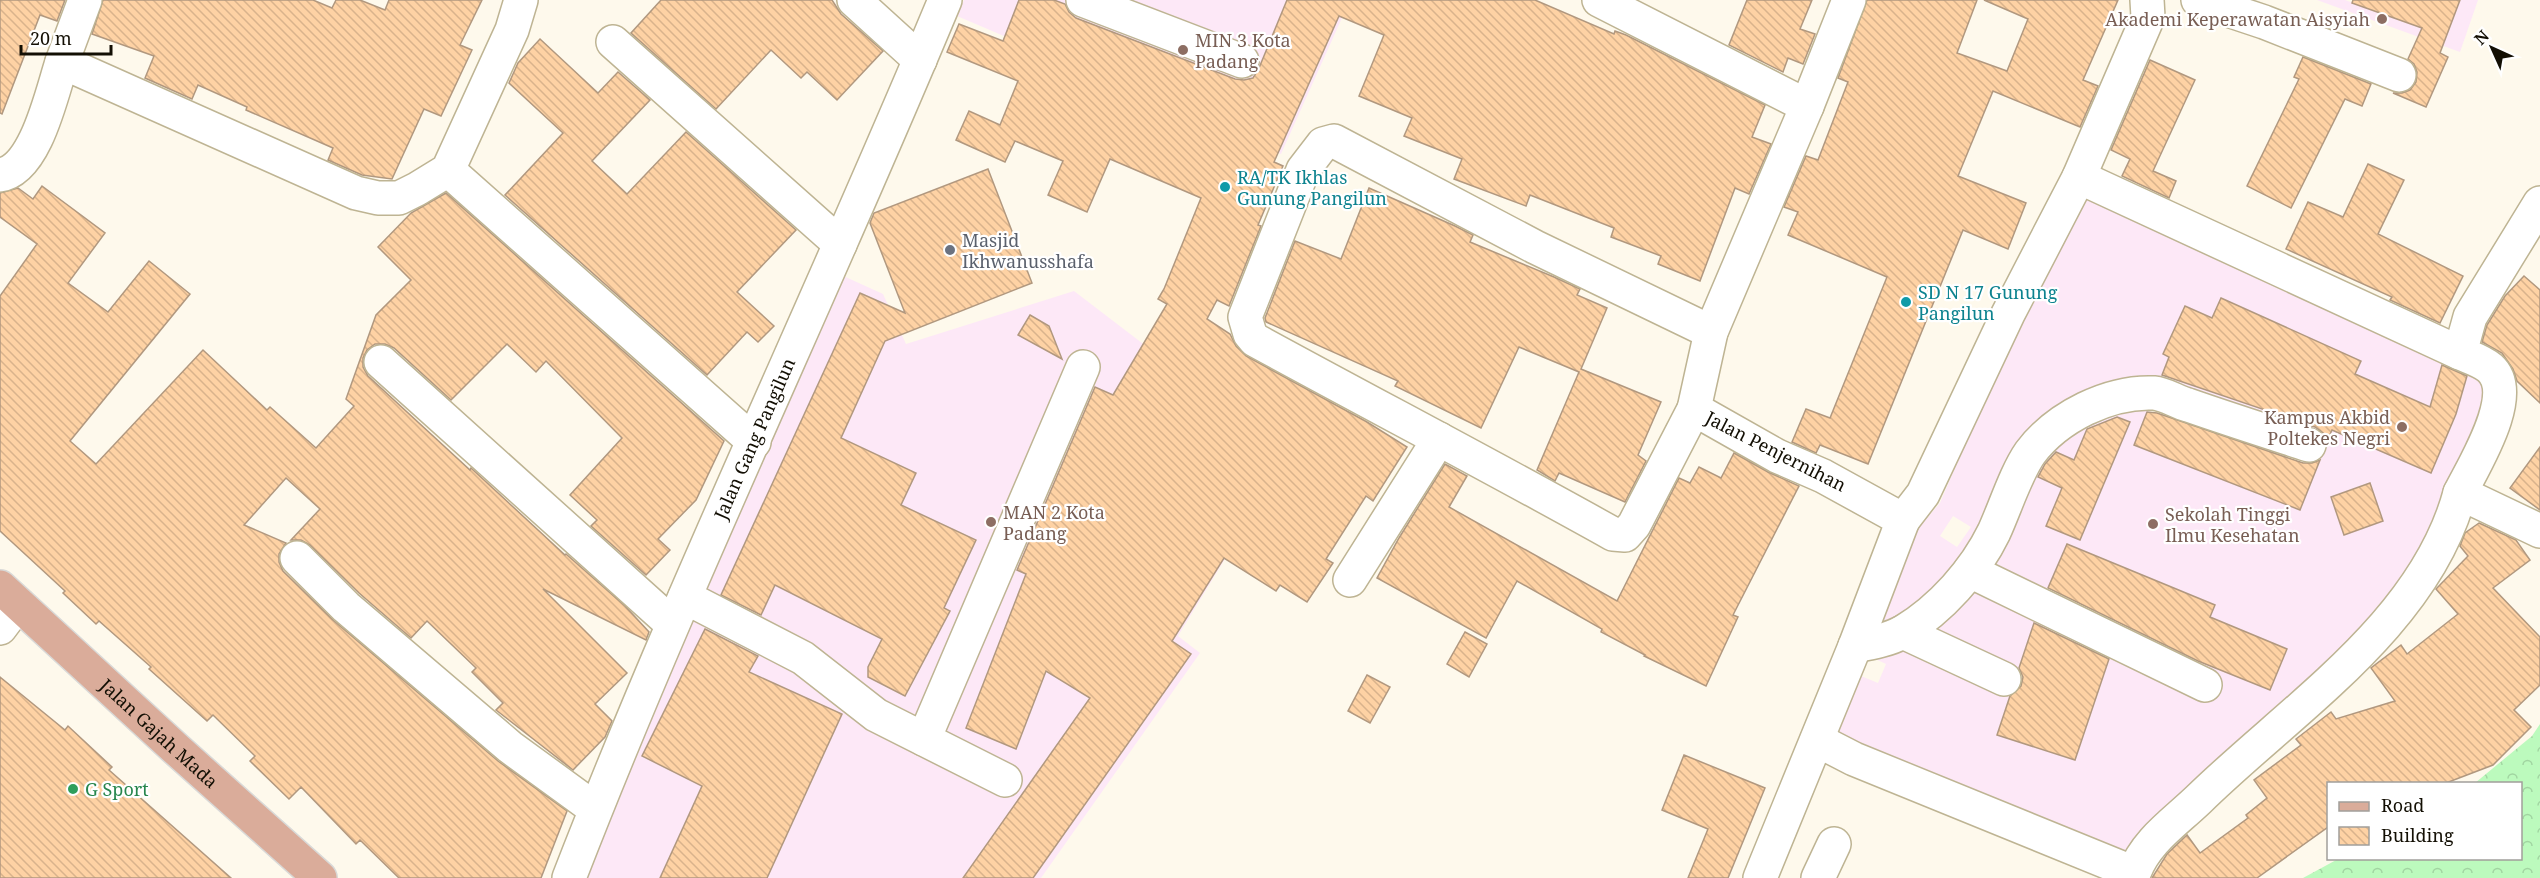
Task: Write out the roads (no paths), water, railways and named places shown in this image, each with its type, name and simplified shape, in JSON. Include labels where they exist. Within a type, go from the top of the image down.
[{"type":"main road","name":"Jalan Gajah Mada","points":[[6,606],[176,750],[320,878]]},
{"type":"street","points":[[0,175],[14,169],[26,158],[37,137],[85,0]]},
{"type":"street","points":[[62,62],[356,193],[378,198],[399,198],[448,170],[512,30],[521,0]]},
{"type":"street","points":[[854,0],[920,60]]},
{"type":"street","name":"Jalan Gang Pangilun","points":[[569,878],[595,809],[679,611],[945,0]]},
{"type":"street","points":[[1599,0],[1808,106]]},
{"type":"street","name":"Jalan Penjernihan","points":[[1849,0],[1808,106],[1711,332],[1694,409],[1769,451],[1823,476],[1903,520]]},
{"type":"street","points":[[1760,878],[1855,646],[1903,520],[1923,494],[2008,314],[2079,177],[2148,18],[2147,0]]},
{"type":"street","points":[[2199,0],[2264,22],[2399,75]]},
{"type":"street","points":[[1103,3],[1242,61]]},
{"type":"street","points":[[613,42],[840,244]]},
{"type":"street","points":[[1694,409],[1634,525],[1625,535],[1613,534],[1256,340],[1250,334],[1245,316],[1303,170],[1323,144],[1334,141],[1535,247],[1711,332]]},
{"type":"street","points":[[448,170],[754,442]]},
{"type":"street","points":[[1817,740],[1854,759],[2133,876],[2139,858],[2154,839],[2175,822],[2236,763],[2329,684],[2399,606],[2427,568],[2453,520],[2460,493],[2485,443],[2501,396],[2498,379],[2490,367],[2079,177]]},
{"type":"street","points":[[2460,353],[2470,317],[2540,203]]},
{"type":"street","points":[[381,362],[679,611],[804,658],[876,715],[1005,780]]},
{"type":"street","points":[[924,739],[1083,367]]},
{"type":"street","points":[[1855,646],[1884,640],[1903,632],[1941,602],[1970,571],[1993,533],[2030,454],[2046,435],[2081,411],[2116,397],[2157,393],[2185,405],[2309,445]]},
{"type":"street","points":[[1350,580],[1438,439]]},
{"type":"street","points":[[2460,493],[2540,531]]},
{"type":"street","points":[[297,558],[346,607],[510,747],[595,809]]},
{"type":"street","points":[[1970,571],[2205,685]]},
{"type":"street","points":[[1903,632],[2004,679]]},
{"type":"street","points":[[1818,878],[1834,844]]},
{"type":"place","name":"Akademi Keperawatan Aisyiah","points":[[2382,19]]},
{"type":"place","name":"MIN 3 Kota Padang","points":[[1183,50]]},
{"type":"place","name":"RA/TK Ikhlas Gunung Pangilun","points":[[1225,187]]},
{"type":"place","name":"Masjid Ikhwanusshafa","points":[[950,250]]},
{"type":"place","name":"SD N 17 Gunung Pangilun","points":[[1906,302]]},
{"type":"place","name":"Kampus Akbid Poltekes Negri","points":[[2402,427]]},
{"type":"place","name":"MAN 2 Kota Padang","points":[[991,522]]},
{"type":"place","name":"Sekolah Tinggi Ilmu Kesehatan","points":[[2153,524]]},
{"type":"place","name":"G Sport","points":[[73,789]]}]
